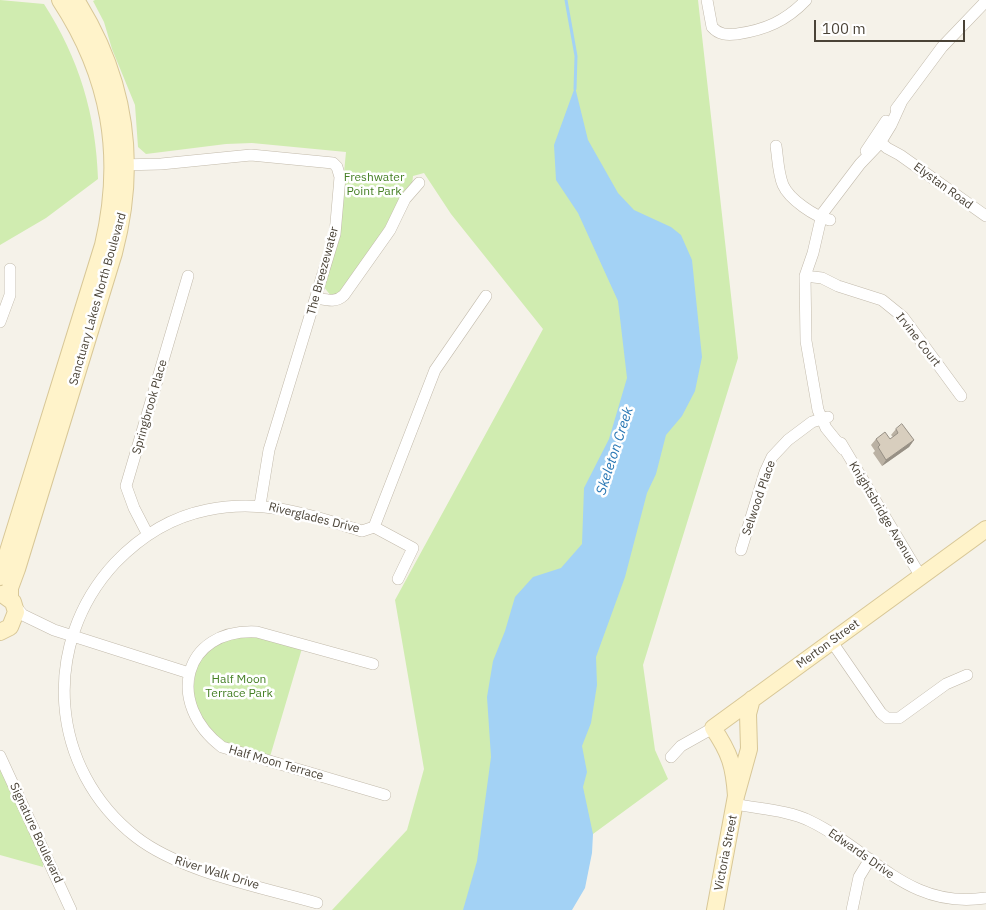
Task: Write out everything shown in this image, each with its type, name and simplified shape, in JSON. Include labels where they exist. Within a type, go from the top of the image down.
[{"type":"street","name":"Sanctuary Lakes North Boulevard","points":[[3,632],[15,618],[8,599],[10,588],[18,569],[114,253],[125,204],[120,165],[102,87],[83,38],[60,0]]},
{"type":"street","name":"Sanctuary Lakes North Boulevard","points":[[0,577],[102,245],[120,165],[124,125],[116,91],[102,50],[76,0]]},
{"type":"street","points":[[707,0],[712,27],[721,34],[729,34],[769,27],[786,18],[806,0]]},
{"type":"street","name":"Knightsbridge Avenue","points":[[921,577],[825,419],[817,395],[806,341],[805,303],[816,240],[824,217],[879,139],[901,103],[942,47],[986,1]]},
{"type":"street","name":"Knightsbridge Avenue","points":[[969,19],[986,10]]},
{"type":"street","name":"Elystan Road","points":[[879,139],[984,212]]},
{"type":"street","points":[[776,146],[784,187],[803,205],[824,217]]},
{"type":"street","name":"The Breezewater","points":[[120,165],[161,164],[251,154],[332,163],[337,167],[340,177],[335,234],[269,450],[260,504]]},
{"type":"street","points":[[317,298],[334,300],[344,295],[390,230],[405,199],[419,183]]},
{"type":"street","points":[[0,322],[10,295],[10,269]]},
{"type":"street","name":"Springbrook Place","points":[[148,535],[134,508],[126,486],[188,276]]},
{"type":"street","name":"Irvine Court","points":[[810,278],[882,300],[893,307],[904,317],[961,396]]},
{"type":"street","name":"Riverglades Drive","points":[[374,527],[435,370],[486,296]]},
{"type":"street","name":"Selwood Place","points":[[742,550],[769,464],[782,446],[803,429],[812,422],[825,419]]},
{"type":"street","name":"Riverglades Drive","points":[[73,637],[80,613],[102,578],[128,550],[163,526],[206,510],[260,504],[289,510],[362,531],[374,527],[413,548],[398,579]]},
{"type":"street","name":"Merton Street","points":[[671,757],[681,746],[694,741],[713,728],[986,529]]},
{"type":"street","points":[[8,599],[23,615],[42,626],[189,673],[205,648],[227,635],[242,631],[258,632],[373,664]]},
{"type":"street","points":[[3,632],[25,624],[42,626]]},
{"type":"street","name":"River Walk Drive","points":[[73,637],[67,653],[64,684],[67,726],[81,769],[103,805],[137,838],[179,863],[317,903]]},
{"type":"street","points":[[832,642],[881,713],[887,718],[900,718],[946,684],[968,675]]},
{"type":"street","name":"Half Moon Terrace","points":[[189,673],[190,700],[196,720],[203,731],[222,747],[385,795]]},
{"type":"street","name":"Victoria Street","points":[[715,910],[736,800],[749,749],[748,714],[752,699]]},
{"type":"street","name":"Victoria Street","points":[[713,728],[730,754],[736,800]]},
{"type":"street","name":"Signature Boulevard","points":[[0,756],[71,910]]},
{"type":"street","name":"Edwards Drive","points":[[736,800],[807,819],[831,832],[905,884],[929,896],[952,900],[986,898]]},
{"type":"street","points":[[852,910],[859,877],[870,859]]},
{"type":"green space","points":[[0,0],[44,4],[56,24],[76,66],[89,110],[97,155],[98,179],[46,218],[0,245]]},
{"type":"green space","name":"Freshwater Point Park","points":[[698,0],[738,358],[643,665],[655,750],[668,779],[593,834],[524,860],[502,910],[332,910],[407,830],[424,769],[395,600],[543,329],[451,214],[424,173],[413,176],[412,186],[341,294],[331,296],[324,287],[338,235],[346,152],[252,143],[226,144],[146,154],[138,147],[135,105],[112,49],[104,22],[93,1]]},
{"type":"green space","name":"Half Moon Terrace Park","points":[[242,631],[303,645],[269,760],[222,747],[191,710],[197,658],[205,648]]},
{"type":"green space","points":[[0,764],[23,820],[43,857],[43,867],[0,855]]},
{"type":"water","points":[[575,87],[588,140],[618,193],[634,210],[671,227],[681,235],[692,260],[702,357],[695,391],[682,416],[666,435],[656,474],[647,493],[625,577],[596,657],[597,685],[591,723],[582,746],[587,772],[583,787],[593,834],[592,853],[585,888],[572,910],[463,910],[477,861],[491,757],[487,697],[493,661],[505,631],[515,597],[533,577],[561,568],[582,544],[584,488],[609,439],[627,378],[618,301],[578,213],[556,180],[554,145]]},
{"type":"building","points":[[902,424],[914,440],[886,460],[878,447],[880,445],[876,439],[885,432],[890,439],[898,433],[896,429]]},
{"type":"waterway","name":"Skeleton Creek","points":[[566,0],[576,56],[575,89]]}]
